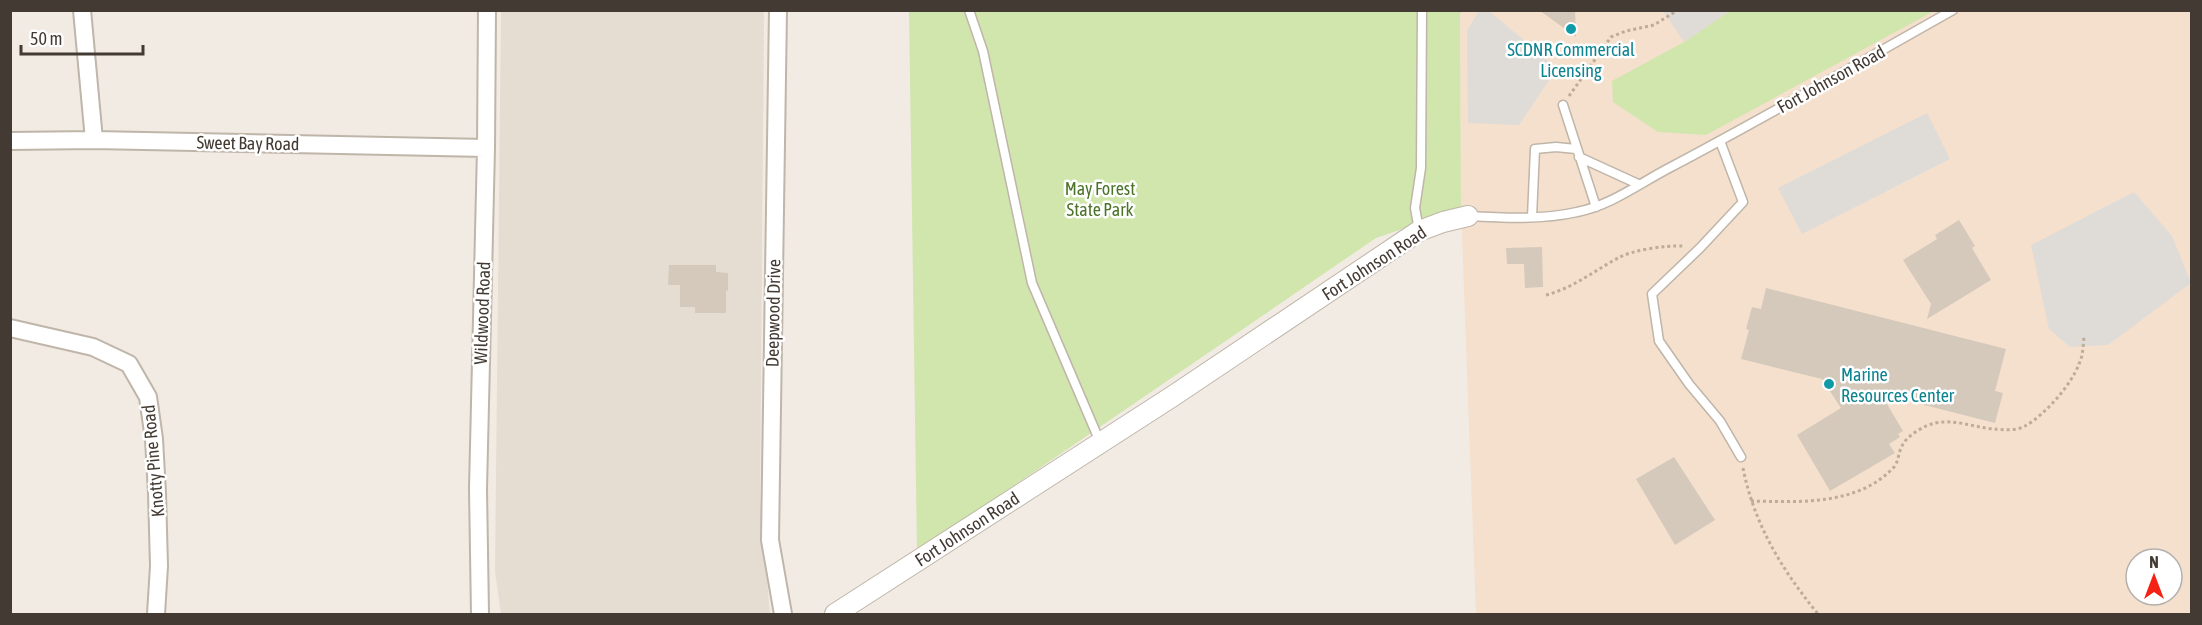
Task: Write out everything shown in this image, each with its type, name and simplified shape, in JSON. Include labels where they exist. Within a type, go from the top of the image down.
[{"type":"street","points":[[82,10],[94,140]]},
{"type":"street","name":"Wildwood Road","points":[[480,615],[478,489],[487,10]]},
{"type":"street","name":"Deepwood Drive","points":[[778,10],[770,540],[783,615]]},
{"type":"street","name":"Sweet Bay Road","points":[[10,141],[94,140],[486,148]]},
{"type":"street","name":"Fort Johnson Road","points":[[835,615],[1100,443],[1419,231],[1468,216]]},
{"type":"street","name":"Knotty Pine Road","points":[[10,328],[93,347],[129,364],[148,397],[154,439],[157,493],[159,566],[156,615]]},
{"type":"lane","points":[[969,10],[983,51],[1032,283],[1100,443]]},
{"type":"lane","points":[[1419,231],[1415,208],[1421,168],[1422,10]]},
{"type":"lane","name":"Fort Johnson Road","points":[[1468,216],[1532,217],[1578,212],[1609,203],[1638,184],[1720,141],[1953,10]]},
{"type":"lane","points":[[1563,105],[1596,207]]},
{"type":"lane","points":[[1720,141],[1743,202],[1652,294],[1659,340],[1689,384],[1720,421],[1741,457]]},
{"type":"lane","points":[[1532,217],[1535,149],[1556,147],[1577,153],[1638,184]]},
{"type":"path","points":[[1563,105],[1611,37],[1626,31],[1654,26],[1678,10]]},
{"type":"path","points":[[1546,295],[1577,283],[1621,256],[1676,246],[1700,248]]},
{"type":"path","points":[[1751,501],[1821,500],[1849,495],[1865,489],[1896,465],[1902,446],[1908,438],[1926,426],[1947,420],[1994,429],[2024,427],[2049,407],[2074,376],[2080,362],[2084,337]]},
{"type":"path","points":[[1741,457],[1751,501],[1767,541],[1793,584],[1818,615]]},
{"type":"shaded area","points":[[501,11],[764,11],[760,497],[770,614],[501,614],[495,571]]},
{"type":"shaded area","name":"Marine Resources Center","points":[[1460,11],[2191,11],[2191,614],[1476,614],[1461,209]]},
{"type":"shaded area","points":[[1479,11],[1489,11],[1557,68],[1519,125],[1468,123],[1467,30]]},
{"type":"shaded area","points":[[1663,11],[1730,11],[1684,42]]},
{"type":"shaded area","points":[[1927,113],[1950,159],[1802,234],[1778,188]]},
{"type":"shaded area","points":[[2134,192],[2172,236],[2191,283],[2108,345],[2070,347],[2049,329],[2031,245]]},
{"type":"green space","name":"May Forest State Park","points":[[909,11],[1463,11],[1460,14],[1461,209],[1376,238],[917,552]]},
{"type":"green space","points":[[1730,11],[1934,11],[1706,135],[1658,132],[1613,102],[1612,81],[1684,42]]},
{"type":"building","name":"SCDNR Commercial Licensing","points":[[1539,10],[1575,10],[1576,37]]},
{"type":"building","points":[[1959,220],[1975,246],[1972,248],[1991,280],[1927,319],[1931,304],[1903,260],[1937,239],[1935,235]]},
{"type":"building","points":[[1542,247],[1543,287],[1525,288],[1524,264],[1507,264],[1506,248]]},
{"type":"building","points":[[669,265],[716,265],[716,272],[728,273],[726,313],[695,313],[695,307],[680,307],[680,285],[668,285]]},
{"type":"building","points":[[1766,288],[2006,349],[1995,391],[2003,393],[1995,423],[1881,394],[1903,431],[1898,434],[1900,437],[1889,444],[1895,453],[1830,491],[1797,435],[1841,408],[1822,379],[1741,359],[1749,330],[1746,329],[1752,307],[1761,309]]},
{"type":"building","points":[[1674,457],[1715,520],[1675,545],[1636,479]]},
{"type":"place","name":"SCDNR Commercial Licensing","points":[[1571,29]]},
{"type":"place","name":"Marine Resources Center","points":[[1829,384]]}]
